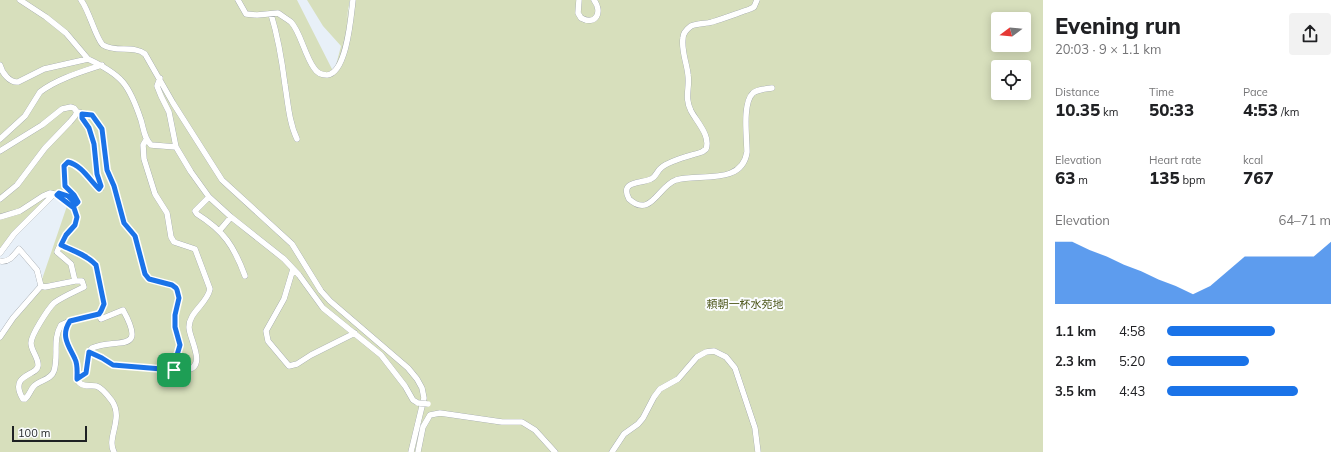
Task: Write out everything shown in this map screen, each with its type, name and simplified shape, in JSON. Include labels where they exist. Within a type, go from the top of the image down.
[{"type":"street","points":[[20,0],[46,17],[66,33],[88,59],[110,70],[126,84],[142,121],[146,140],[151,145],[176,147]]},
{"type":"street","points":[[82,0],[99,39],[103,44],[113,48],[141,50],[145,54],[181,116],[222,180],[292,244],[321,291],[330,301],[408,368],[417,379],[422,388],[424,398],[411,452]]},
{"type":"street","points":[[238,0],[246,14],[278,13],[292,23],[314,69],[318,73],[329,75],[334,72],[347,44],[352,0]]},
{"type":"street","points":[[579,0],[578,13],[581,18],[590,20],[594,19],[599,9],[594,0]]},
{"type":"street","points":[[757,0],[754,7],[750,9],[712,22],[693,25],[685,32],[683,38],[684,58],[688,76],[686,98],[690,110],[699,122],[707,141],[706,149],[666,165],[660,169],[652,179],[632,184],[629,186],[627,193],[629,199],[639,205],[647,205],[654,200],[664,188],[674,181],[684,178],[725,175],[742,167],[746,160],[747,152],[748,103],[753,93],[758,90],[772,88]]},
{"type":"street","points":[[271,14],[278,39],[292,129],[297,139]]},
{"type":"street","points":[[0,65],[3,72],[11,81],[18,82],[44,70],[88,59]]},
{"type":"street","points":[[0,139],[25,116],[40,92],[55,83],[102,65]]},
{"type":"street","points":[[160,78],[157,86],[169,112],[176,147],[191,172],[209,197],[231,218],[284,259],[299,275],[323,308],[382,355],[405,386],[413,400],[418,403],[428,404]]},
{"type":"street","points":[[0,151],[42,125],[62,109],[71,107],[74,108],[80,113],[89,128],[94,144],[97,174],[101,188],[98,188],[80,169],[68,162],[64,166],[65,186],[74,195],[78,202],[76,204],[68,196],[59,193],[55,195],[50,194],[43,196],[20,211],[0,217]]},
{"type":"street","points":[[0,199],[17,185],[45,148],[76,116],[80,113],[92,115],[102,129],[107,170],[114,186],[124,223],[135,236],[145,274],[149,279],[172,285],[177,290],[179,298],[175,315],[175,327],[180,345],[174,370]]},
{"type":"street","points":[[89,352],[113,365],[174,370],[190,369],[196,362],[197,354],[190,335],[189,322],[208,295],[210,289],[196,249],[174,242],[170,234],[167,213],[155,194],[144,158],[143,145],[146,140]]},
{"type":"street","points":[[55,195],[74,208],[77,217],[75,225],[66,235],[57,252],[71,264],[75,281]]},
{"type":"street","points":[[0,253],[14,234],[55,195]]},
{"type":"street","points":[[209,197],[195,211],[220,230],[239,258],[246,276]]},
{"type":"street","points":[[220,230],[231,218]]},
{"type":"street","points":[[0,337],[13,318],[41,286],[82,281],[84,287],[54,303],[32,336],[31,343],[38,368],[32,373],[26,375],[21,380],[20,388],[23,399],[25,399],[29,396],[35,385],[47,379],[54,373],[57,355],[57,334],[61,325],[70,321],[99,314],[101,311],[104,304],[97,267],[93,262],[61,245]]},
{"type":"street","points":[[0,261],[4,262],[11,259],[20,249],[37,270],[41,286]]},
{"type":"street","points":[[293,269],[284,299],[266,331],[268,341],[289,366],[297,364],[311,355],[355,333]]},
{"type":"street","points":[[77,379],[86,373],[89,352],[95,347],[124,342],[132,336],[132,329],[123,310],[101,319],[99,314]]},
{"type":"street","points":[[70,321],[66,326],[65,332],[68,345],[76,364],[77,379],[84,385],[97,386],[112,402],[115,410],[116,422],[112,444],[114,452]]},
{"type":"street","points":[[612,452],[624,434],[638,424],[643,418],[654,397],[660,390],[678,378],[697,357],[706,352],[714,351],[726,357],[735,368],[755,428],[758,452]]},
{"type":"street","points":[[418,452],[423,427],[430,415],[440,414],[502,422],[522,422],[535,430],[554,452]]},
{"type":"green space","name":"頼朝一杯水苑地","points":[[0,0],[297,0],[334,73],[341,46],[323,26],[307,0],[350,0],[346,21],[351,0],[1043,0],[1043,452],[0,452],[0,335],[38,291],[67,206],[64,202],[51,196],[0,251]]},
{"type":"route","points":[[82,114],[92,115],[102,129],[107,170],[114,186],[124,223],[135,236],[142,269],[147,278],[172,285],[177,290],[179,298],[175,315],[175,327],[180,341],[180,347],[174,365],[174,370],[113,365],[89,352],[86,373],[77,379],[75,360],[68,345],[65,332],[66,326],[70,321],[96,316],[103,308],[104,304],[96,265],[80,254],[61,245],[66,235],[75,225],[77,217],[74,208],[57,195],[59,193],[68,196],[76,204],[78,202],[74,195],[65,186],[64,166],[68,162],[71,163],[80,169],[99,189],[101,188],[97,174],[94,144],[89,128],[82,118],[82,114]]}]
